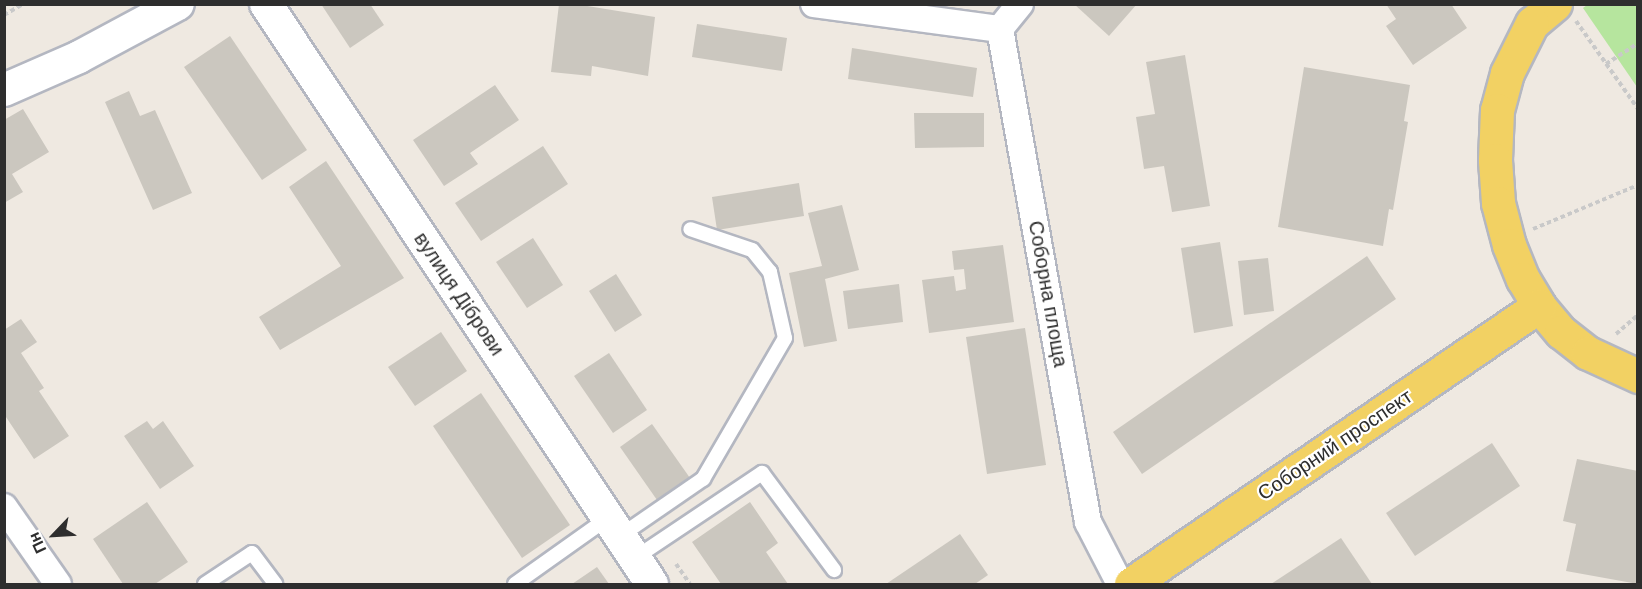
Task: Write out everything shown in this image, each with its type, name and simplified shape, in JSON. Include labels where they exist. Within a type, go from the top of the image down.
[{"type":"main road","points":[[1545,12],[1507,73],[1497,110],[1495,160],[1498,203],[1509,245],[1523,279],[1539,306],[1561,332],[1588,353],[1638,376]]},
{"type":"main road","name":"Соборний проспект","points":[[1131,585],[1539,306]]},
{"type":"street","points":[[4,90],[79,57],[178,4]]},
{"type":"street","name":"вулиця Діброви","points":[[266,4],[652,585]]},
{"type":"street","points":[[814,4],[943,13],[1000,29],[1020,4]]},
{"type":"street","name":"Соборна площа","points":[[1000,29],[1088,522],[1120,585]]},
{"type":"street","points":[[4,507],[58,585]]},
{"type":"lane","points":[[621,537],[703,478],[785,338],[770,272],[752,250],[690,229]]},
{"type":"lane","points":[[515,585],[762,473],[834,570]]},
{"type":"lane","points":[[205,585],[252,553],[275,585]]},
{"type":"path","points":[[4,15],[23,4]]},
{"type":"path","points":[[1545,12],[1606,64],[1638,109]]},
{"type":"path","points":[[1606,64],[1638,43]]},
{"type":"path","points":[[1530,231],[1638,185]]},
{"type":"path","points":[[1614,336],[1638,315]]},
{"type":"green space","points":[[1587,5],[1637,5],[1637,87],[1583,8]]},
{"type":"building","points":[[321,4],[370,4],[384,25],[350,48]]},
{"type":"building","points":[[559,4],[575,4],[655,17],[648,76],[592,66],[591,76],[551,72]]},
{"type":"building","points":[[1074,4],[1137,4],[1109,36]]},
{"type":"building","points":[[1386,4],[1451,4],[1467,28],[1413,65],[1386,26],[1396,19]]},
{"type":"building","points":[[697,24],[787,38],[782,71],[692,57]]},
{"type":"building","points":[[230,36],[307,150],[262,180],[184,67]]},
{"type":"building","points":[[852,48],[977,68],[973,97],[848,79]]},
{"type":"building","points":[[1185,55],[1210,206],[1172,212],[1164,166],[1144,169],[1136,117],[1155,114],[1146,62]]},
{"type":"building","points":[[1304,67],[1410,85],[1404,121],[1408,122],[1393,210],[1389,209],[1383,246],[1278,227]]},
{"type":"building","points":[[495,85],[519,120],[470,153],[478,164],[444,186],[413,140]]},
{"type":"building","points":[[129,91],[140,116],[155,110],[192,193],[153,210],[105,102]]},
{"type":"building","points":[[23,109],[49,152],[12,174],[23,192],[4,203],[4,120]]},
{"type":"building","points":[[914,113],[984,113],[984,147],[915,148]]},
{"type":"building","points":[[543,146],[568,184],[481,241],[455,203]]},
{"type":"building","points":[[326,161],[404,278],[280,350],[259,317],[341,266],[289,187]]},
{"type":"building","points":[[799,183],[804,216],[717,230],[712,197]]},
{"type":"building","points":[[842,205],[859,270],[825,279],[837,341],[804,347],[789,273],[822,266],[808,213]]},
{"type":"building","points":[[533,238],[563,285],[527,308],[496,262]]},
{"type":"building","points":[[1220,242],[1233,326],[1194,333],[1181,248]]},
{"type":"building","points":[[1003,245],[1014,322],[929,333],[922,280],[954,276],[956,291],[966,289],[964,269],[954,270],[952,251]]},
{"type":"building","points":[[1367,256],[1396,299],[1142,474],[1113,432]]},
{"type":"building","points":[[1268,258],[1274,311],[1244,315],[1238,261]]},
{"type":"building","points":[[616,274],[642,315],[615,332],[589,291]]},
{"type":"building","points":[[899,284],[903,322],[848,329],[843,291]]},
{"type":"building","points":[[21,319],[37,342],[21,353],[44,388],[39,391],[69,436],[34,459],[4,414],[4,330]]},
{"type":"building","points":[[1025,328],[1046,465],[987,474],[966,337]]},
{"type":"building","points":[[441,332],[467,371],[415,406],[388,367]]},
{"type":"building","points":[[609,353],[647,410],[613,433],[574,376]]},
{"type":"building","points":[[481,393],[570,525],[522,558],[433,426]]},
{"type":"building","points":[[147,421],[153,429],[163,421],[194,466],[160,489],[124,436]]},
{"type":"building","points":[[652,424],[690,478],[657,500],[620,447]]},
{"type":"building","points":[[1492,443],[1520,486],[1415,556],[1386,513]]},
{"type":"building","points":[[1577,459],[1638,471],[1638,584],[1566,571],[1576,524],[1563,521]]},
{"type":"building","points":[[147,502],[188,562],[155,584],[123,584],[93,539]]},
{"type":"building","points":[[750,502],[778,543],[766,552],[788,584],[721,584],[692,542]]},
{"type":"building","points":[[960,534],[988,575],[975,584],[886,584]]},
{"type":"building","points":[[1341,538],[1372,584],[1271,584]]},
{"type":"building","points":[[597,567],[609,584],[572,584]]}]
